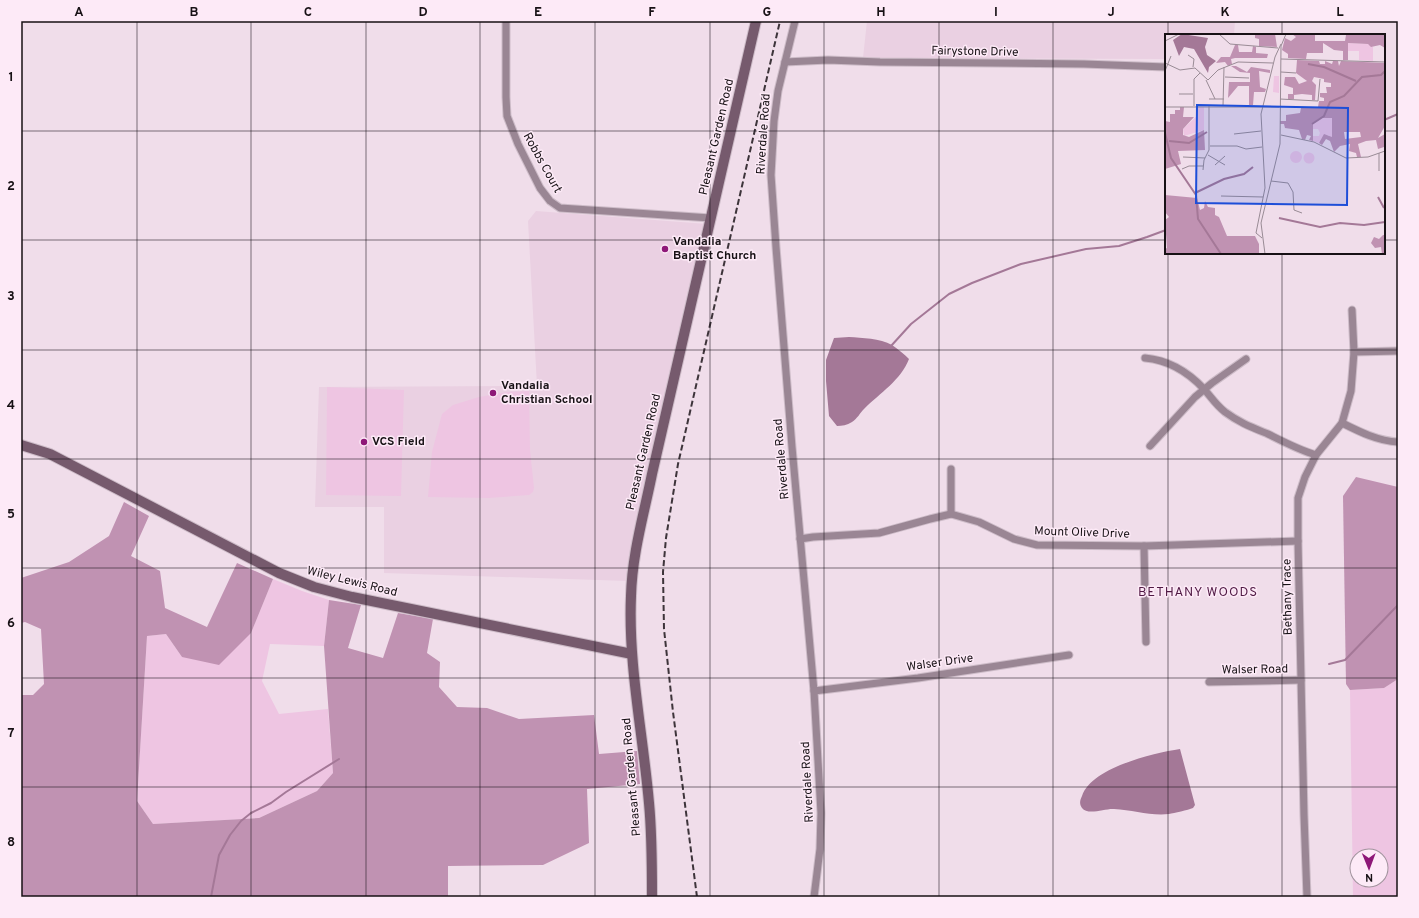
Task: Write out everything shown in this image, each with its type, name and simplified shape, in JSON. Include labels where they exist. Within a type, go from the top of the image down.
[{"type":"main road","name":"Pleasant Garden Road","points":[[652,897],[649,804],[630,631],[631,595],[636,546],[756,21]]},
{"type":"main road","name":"Wiley Lewis Road","points":[[21,445],[50,454],[279,573],[314,587],[350,597],[632,654]]},
{"type":"street","name":"Robbs Court","points":[[506,21],[506,97],[508,116],[518,144],[540,188],[550,202],[560,208],[712,218]]},
{"type":"street","name":"Riverdale Road","points":[[795,21],[778,91],[774,121],[771,175],[800,539],[814,691],[821,813],[820,849],[814,897]]},
{"type":"street","name":"Fairystone Drive","points":[[785,62],[828,60],[1084,64],[1165,67]]},
{"type":"street","name":"Bethany Trace","points":[[1307,897],[1298,498],[1305,477],[1316,455],[1342,422],[1351,392],[1354,352],[1352,310]]},
{"type":"street","points":[[1354,352],[1398,351]]},
{"type":"street","points":[[1145,358],[1158,359],[1189,375],[1204,389],[1219,407],[1246,426],[1305,452],[1316,455]]},
{"type":"street","points":[[1150,446],[1195,397],[1246,359]]},
{"type":"street","points":[[1342,422],[1371,436],[1389,442],[1398,442]]},
{"type":"street","points":[[951,469],[951,514]]},
{"type":"street","name":"Mount Olive Drive","points":[[800,539],[879,533],[951,514],[979,522],[1014,538],[1037,545],[1144,546],[1298,541]]},
{"type":"street","points":[[1144,546],[1146,642]]},
{"type":"street","name":"Walser Drive","points":[[814,691],[939,675],[1069,655]]},
{"type":"street","name":"Walser Road","points":[[1209,682],[1301,680]]},
{"type":"shaded area","points":[[867,21],[1235,21],[1234,34],[1165,34],[1165,59],[863,58]]},
{"type":"shaded area","name":"Vandalia Christian School","points":[[536,211],[707,224],[628,581],[384,573],[384,507],[315,507],[319,387],[537,386],[528,221]]},
{"type":"shaded area","points":[[849,337],[882,341],[892,345],[909,359],[901,373],[890,386],[852,422],[843,426],[837,426],[829,416],[826,360],[834,338]]},
{"type":"shaded area","name":"VCS Field","points":[[327,387],[404,390],[401,496],[326,495]]},
{"type":"shaded area","points":[[529,391],[530,450],[534,488],[533,492],[529,495],[488,498],[428,497],[432,452],[442,414],[453,405],[479,397],[508,392]]},
{"type":"shaded area","points":[[1356,477],[1398,487],[1398,679],[1384,688],[1350,690],[1346,684],[1343,496]]},
{"type":"shaded area","points":[[124,502],[149,516],[131,556],[160,571],[165,608],[207,627],[237,563],[273,579],[251,633],[219,665],[182,657],[166,634],[147,636],[137,801],[153,824],[259,818],[317,791],[333,773],[324,646],[329,600],[361,605],[348,648],[383,658],[398,613],[433,619],[427,653],[440,662],[439,687],[457,707],[487,708],[519,719],[594,715],[599,754],[637,751],[640,784],[587,789],[589,843],[543,865],[448,866],[448,897],[21,897],[21,695],[33,695],[44,684],[41,629],[25,622],[21,623],[21,578],[69,562],[109,536]]},
{"type":"shaded area","points":[[273,579],[329,600],[324,646],[270,644],[262,681],[279,714],[328,709],[333,773],[317,791],[259,818],[153,824],[137,801],[147,636],[166,634],[182,657],[251,633]]},
{"type":"shaded area","points":[[1398,679],[1398,897],[1353,897],[1353,888],[1389,888],[1389,848],[1352,848],[1350,690],[1384,688]]},
{"type":"shaded area","points":[[1180,749],[1195,805],[1193,808],[1171,814],[1148,814],[1114,809],[1093,812],[1082,808],[1080,804],[1082,796],[1088,786],[1097,777],[1140,758]]},
{"type":"waterway","points":[[1385,120],[1398,114]]},
{"type":"waterway","points":[[891,346],[911,324],[949,294],[972,283],[1021,264],[1086,249],[1119,246],[1165,230]]},
{"type":"waterway","points":[[1329,664],[1345,660],[1398,605]]},
{"type":"waterway","points":[[211,897],[219,855],[230,835],[241,821],[251,813],[271,803],[339,759]]},
{"type":"railway","points":[[697,897],[673,712],[664,629],[663,572],[666,538],[678,464],[780,21]]},
{"type":"place","name":"Vandalia Baptist Church","points":[[665,249]]},
{"type":"place","name":"Vandalia Christian School","points":[[493,393]]},
{"type":"place","name":"VCS Field","points":[[364,442]]},
{"type":"district","name":"BETHANY WOODS","points":[[1198,593]]}]
